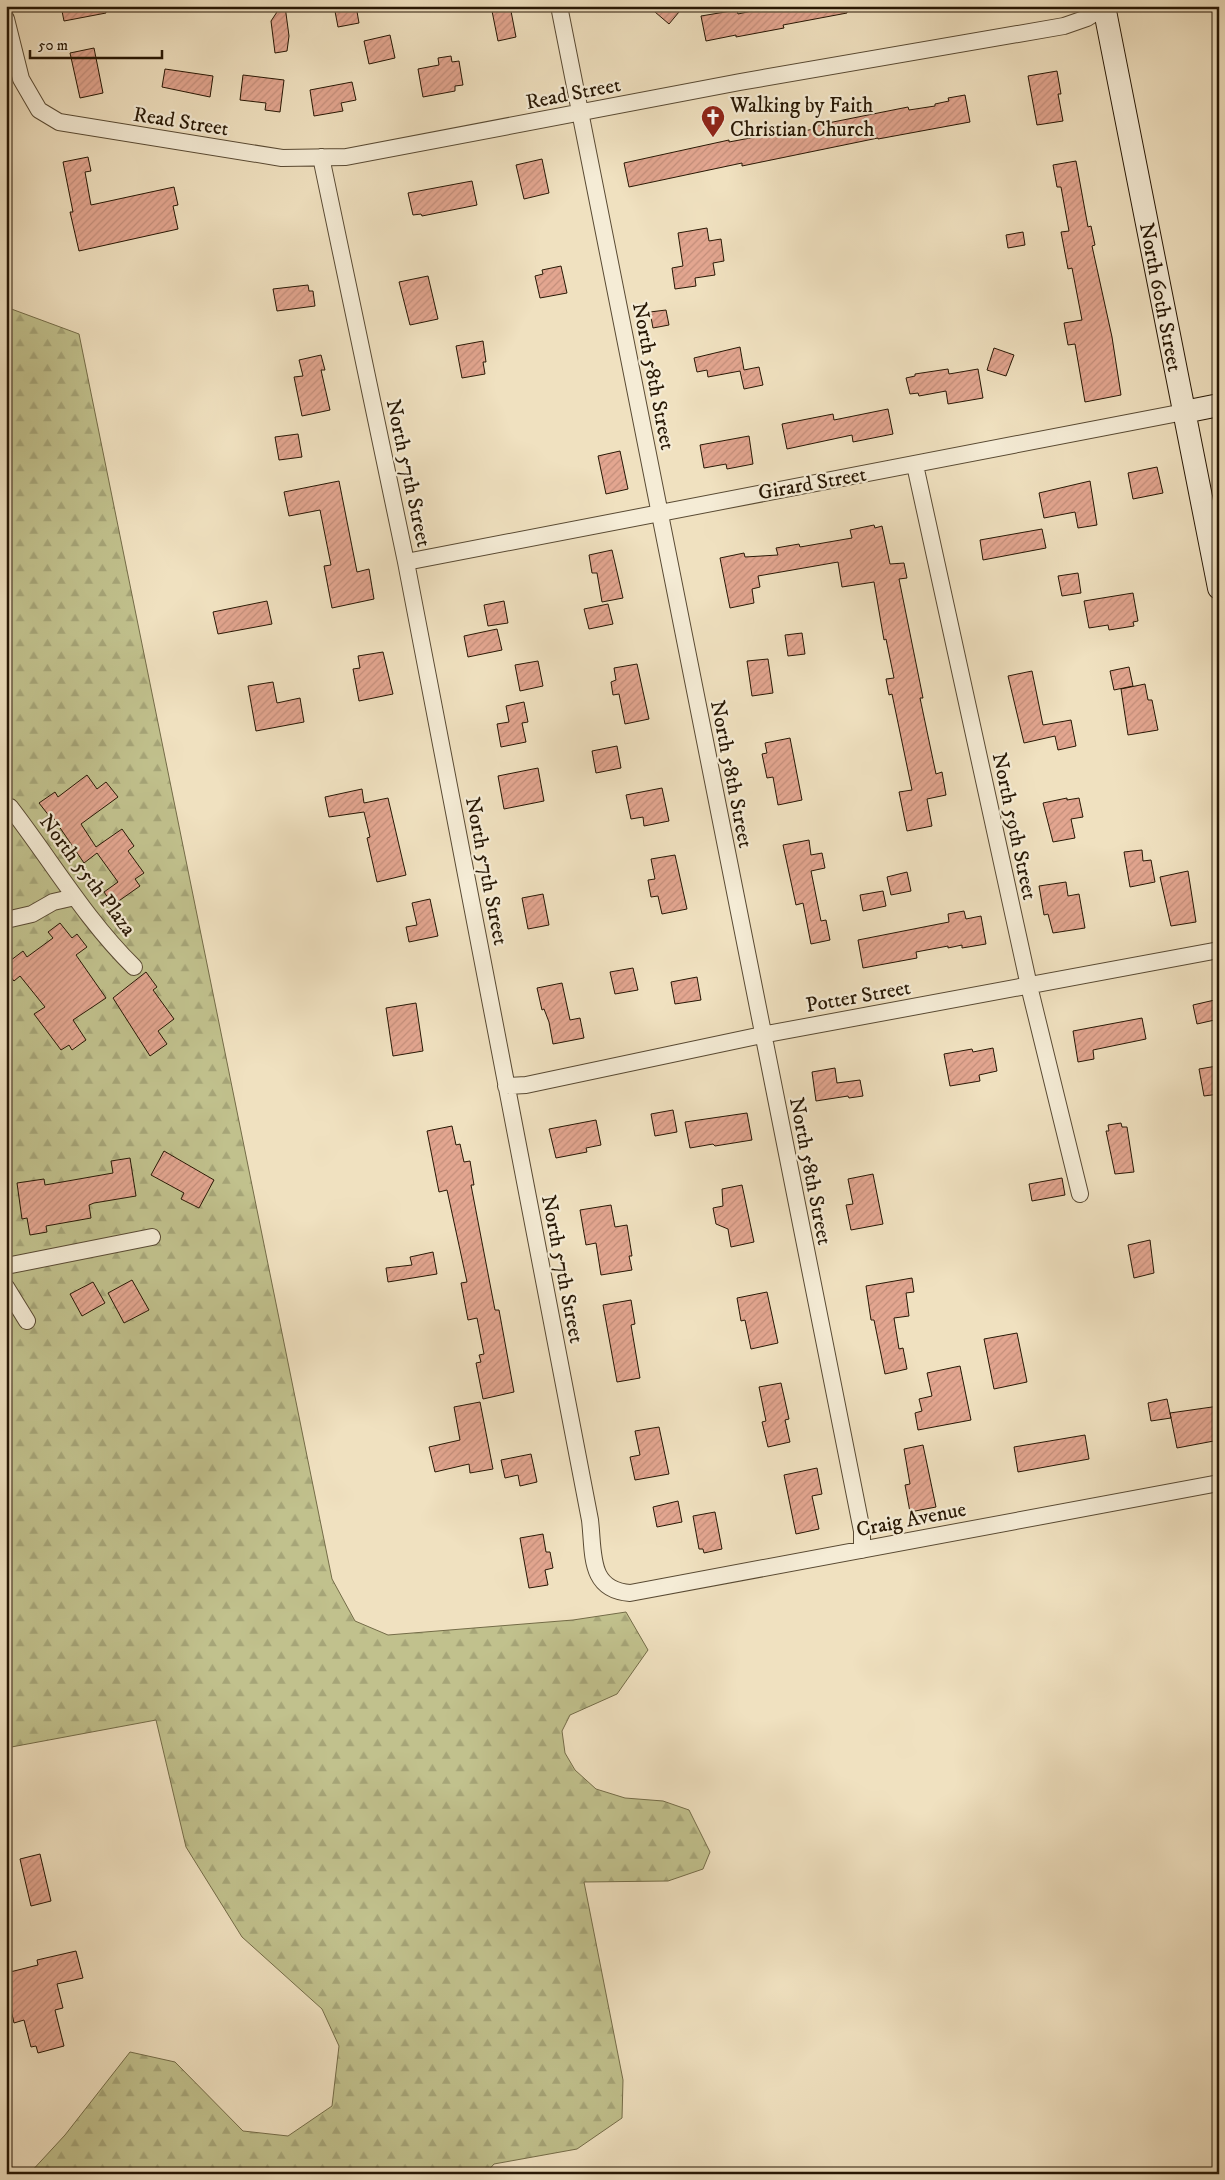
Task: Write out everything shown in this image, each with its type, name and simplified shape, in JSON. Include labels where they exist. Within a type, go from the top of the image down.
[{"type":"main road","name":"North 60th Street","points":[[1105,7],[1219,588]]},
{"type":"main road","name":"Girard Street","points":[[1184,412],[1219,405]]},
{"type":"street","name":"North 58th Street","points":[[559,6],[862,1531],[862,1550]]},
{"type":"street","name":"Read Street","points":[[6,19],[21,79],[39,110],[46,116],[59,122],[282,158],[321,158],[346,157],[581,112],[1064,26],[1087,18],[1105,7]]},
{"type":"street","name":"North 57th Street","points":[[321,158],[406,562],[588,1511],[596,1571],[600,1580],[611,1589]]},
{"type":"street","name":"Girard Street","points":[[406,562],[1184,412]]},
{"type":"street","name":"North 59th Street","points":[[915,465],[1029,986],[1080,1194]]},
{"type":"street","name":"North 55th Plaza","points":[[10,807],[44,851],[74,897],[120,953],[134,967]]},
{"type":"street","points":[[6,920],[32,914],[53,902],[74,897]]},
{"type":"street","name":"Potter Street","points":[[506,1086],[526,1085],[762,1035],[1219,950]]},
{"type":"street","points":[[6,1266],[152,1237]]},
{"type":"street","points":[[6,1287],[27,1321]]},
{"type":"street","name":"Craig Avenue","points":[[611,1589],[630,1593],[1219,1483]]},
{"type":"green space","points":[[6,307],[79,334],[332,1579],[355,1621],[388,1635],[573,1620],[626,1612],[648,1650],[617,1694],[570,1715],[562,1731],[565,1753],[575,1770],[596,1789],[625,1798],[663,1801],[689,1810],[710,1852],[703,1869],[668,1881],[584,1882],[623,2080],[622,2118],[577,2149],[494,2164],[485,2174],[29,2174],[65,2135],[130,2052],[175,2062],[243,2131],[288,2136],[332,2106],[339,2046],[322,2009],[242,1937],[186,1847],[156,1720],[6,1748]]},
{"type":"building","points":[[61,6],[105,6],[106,13],[64,21]]},
{"type":"building","points":[[281,6],[285,6],[289,36],[287,51],[275,53],[271,21]]},
{"type":"building","points":[[334,6],[356,6],[359,23],[338,27]]},
{"type":"building","points":[[491,6],[510,6],[516,37],[498,41]]},
{"type":"building","points":[[648,6],[684,6],[669,24]]},
{"type":"building","points":[[775,6],[847,6],[847,13],[783,25],[784,28],[706,41],[701,16],[737,10],[738,14]]},
{"type":"building","points":[[390,35],[395,58],[369,64],[364,41]]},
{"type":"building","points":[[94,48],[103,93],[80,98],[70,53]]},
{"type":"building","points":[[451,56],[452,62],[459,61],[463,85],[455,86],[455,91],[423,97],[418,69],[439,65],[438,58]]},
{"type":"building","points":[[165,69],[213,76],[210,97],[162,87]]},
{"type":"building","points":[[1057,71],[1061,94],[1058,94],[1063,121],[1037,125],[1028,76]]},
{"type":"building","points":[[243,75],[284,80],[280,112],[265,110],[266,103],[240,100]]},
{"type":"building","points":[[352,82],[356,100],[341,103],[343,111],[314,116],[310,90]]},
{"type":"building","points":[[965,95],[970,122],[878,138],[742,166],[742,163],[629,187],[624,163],[729,140],[729,142],[787,131],[788,134],[814,129],[813,126],[908,107],[909,110],[935,106],[935,104],[949,101],[948,98]]},
{"type":"building","points":[[88,157],[91,171],[85,172],[91,205],[174,187],[178,205],[173,206],[178,229],[79,251],[70,212],[73,212],[63,162]]},
{"type":"building","points":[[542,159],[549,193],[524,199],[516,165]]},
{"type":"building","points":[[1076,161],[1088,227],[1091,226],[1095,245],[1092,246],[1112,337],[1121,395],[1085,402],[1075,344],[1068,345],[1064,323],[1082,320],[1072,268],[1068,269],[1061,232],[1069,231],[1061,187],[1057,187],[1053,165]]},
{"type":"building","points":[[472,181],[477,205],[422,216],[421,214],[413,215],[408,193]]},
{"type":"building","points":[[707,228],[709,241],[721,239],[724,261],[713,263],[715,275],[695,278],[696,286],[675,289],[672,268],[683,266],[678,233]]},
{"type":"building","points":[[1023,232],[1025,245],[1008,248],[1006,235]]},
{"type":"building","points":[[561,266],[567,293],[540,298],[535,276],[543,274],[542,270]]},
{"type":"building","points":[[428,276],[438,319],[410,325],[399,282]]},
{"type":"building","points":[[308,285],[309,291],[313,291],[315,306],[277,311],[273,289]]},
{"type":"building","points":[[666,310],[669,325],[653,328],[650,312]]},
{"type":"building","points":[[483,341],[486,362],[483,362],[485,374],[462,378],[456,346]]},
{"type":"building","points":[[740,347],[744,370],[759,367],[763,385],[744,389],[740,371],[708,377],[707,370],[697,372],[694,358]]},
{"type":"building","points":[[994,348],[1014,355],[1006,376],[987,370]]},
{"type":"building","points":[[321,355],[325,370],[321,370],[330,410],[302,416],[294,377],[303,376],[299,360]]},
{"type":"building","points":[[948,369],[949,374],[978,369],[983,398],[948,404],[946,391],[919,396],[918,393],[910,394],[906,378],[915,376],[915,374]]},
{"type":"building","points":[[888,409],[893,434],[853,442],[852,435],[787,449],[782,424],[833,414],[834,420]]},
{"type":"building","points":[[298,434],[302,457],[279,460],[275,437]]},
{"type":"building","points":[[749,436],[753,464],[727,469],[726,464],[704,468],[700,445]]},
{"type":"building","points":[[620,451],[628,489],[606,494],[598,456]]},
{"type":"building","points":[[1157,467],[1163,493],[1133,499],[1128,473]]},
{"type":"building","points":[[339,481],[357,572],[369,569],[374,599],[332,608],[324,566],[331,565],[320,510],[289,516],[284,492]]},
{"type":"building","points":[[1090,481],[1097,525],[1078,528],[1075,512],[1044,518],[1039,493]]},
{"type":"building","points":[[874,525],[875,528],[882,526],[890,564],[904,563],[907,578],[899,579],[923,698],[920,698],[936,774],[942,772],[946,795],[927,799],[932,826],[907,831],[899,792],[912,790],[892,694],[889,695],[886,679],[894,678],[886,639],[884,640],[874,582],[842,587],[838,562],[758,576],[760,587],[752,589],[754,603],[730,608],[720,558],[744,553],[745,557],[778,555],[776,548],[799,544],[800,547],[852,538],[850,530]]},
{"type":"building","points":[[1042,529],[1046,548],[983,560],[980,540]]},
{"type":"building","points":[[612,550],[623,598],[602,602],[597,573],[592,573],[589,555]]},
{"type":"building","points":[[1078,573],[1081,593],[1062,596],[1058,576]]},
{"type":"building","points":[[1133,593],[1138,621],[1133,622],[1134,626],[1109,630],[1108,625],[1089,628],[1084,601]]},
{"type":"building","points":[[267,601],[272,624],[218,634],[213,612]]},
{"type":"building","points":[[504,601],[508,623],[488,626],[484,605]]},
{"type":"building","points":[[608,604],[613,624],[589,629],[584,609]]},
{"type":"building","points":[[497,629],[502,650],[468,657],[464,636]]},
{"type":"building","points":[[802,633],[805,654],[788,656],[785,635]]},
{"type":"building","points":[[383,652],[393,694],[359,701],[353,669],[360,668],[358,656]]},
{"type":"building","points":[[768,659],[773,693],[752,696],[747,661]]},
{"type":"building","points":[[538,661],[543,686],[520,691],[515,665]]},
{"type":"building","points":[[637,664],[649,719],[625,724],[619,694],[613,695],[611,682],[616,680],[614,668]]},
{"type":"building","points":[[1129,667],[1133,686],[1114,690],[1110,671]]},
{"type":"building","points":[[1032,671],[1043,725],[1071,720],[1076,746],[1058,750],[1055,736],[1024,743],[1008,676]]},
{"type":"building","points":[[273,682],[277,703],[300,698],[304,722],[256,731],[248,686]]},
{"type":"building","points":[[1145,684],[1148,700],[1152,700],[1158,730],[1128,735],[1121,689]]},
{"type":"building","points":[[524,702],[528,722],[522,723],[526,742],[501,747],[497,724],[509,722],[506,706]]},
{"type":"building","points":[[790,738],[802,800],[778,805],[773,777],[767,778],[762,754],[767,753],[765,743]]},
{"type":"building","points":[[617,746],[621,768],[596,773],[592,751]]},
{"type":"building","points":[[538,768],[544,801],[504,809],[498,776]]},
{"type":"building","points":[[87,775],[97,789],[106,782],[118,797],[81,824],[96,847],[122,829],[134,846],[128,851],[144,873],[135,879],[140,886],[113,905],[104,892],[118,882],[97,853],[84,863],[52,816],[50,817],[39,803],[55,792],[58,797]]},
{"type":"building","points":[[662,788],[669,821],[644,826],[643,817],[631,819],[626,795]]},
{"type":"building","points":[[362,789],[364,803],[388,798],[406,875],[377,882],[367,838],[370,837],[364,812],[329,817],[325,797]]},
{"type":"building","points":[[1067,798],[1067,800],[1079,798],[1083,817],[1071,819],[1075,838],[1053,842],[1043,803]]},
{"type":"building","points":[[809,840],[811,855],[822,853],[825,868],[811,871],[821,921],[826,920],[830,940],[811,944],[803,903],[796,905],[783,845]]},
{"type":"building","points":[[1142,850],[1143,861],[1151,860],[1155,882],[1130,887],[1124,852]]},
{"type":"building","points":[[675,855],[687,909],[662,914],[658,896],[651,897],[648,880],[655,879],[651,859]]},
{"type":"building","points":[[1188,871],[1196,922],[1171,926],[1160,877]]},
{"type":"building","points":[[907,872],[911,891],[891,895],[887,877]]},
{"type":"building","points":[[1066,882],[1068,896],[1079,894],[1085,928],[1053,933],[1048,914],[1044,915],[1039,886]]},
{"type":"building","points":[[883,891],[886,906],[863,911],[860,895]]},
{"type":"building","points":[[543,894],[549,925],[528,929],[522,898]]},
{"type":"building","points":[[430,899],[438,936],[409,942],[406,927],[417,925],[412,903]]},
{"type":"building","points":[[964,911],[966,919],[981,916],[986,944],[962,948],[962,945],[948,948],[948,946],[916,952],[917,958],[863,968],[858,940],[949,922],[948,914]]},
{"type":"building","points":[[60,923],[72,938],[77,934],[87,947],[76,955],[106,998],[73,1020],[86,1040],[72,1050],[69,1045],[61,1050],[34,1014],[45,1007],[20,976],[14,981],[6,971],[6,964],[23,951],[27,957],[53,938],[48,932]]},
{"type":"building","points":[[633,968],[638,990],[615,994],[610,972]]},
{"type":"building","points":[[146,972],[157,987],[153,990],[174,1019],[158,1031],[167,1044],[150,1056],[113,998]]},
{"type":"building","points":[[697,977],[701,1000],[675,1004],[671,982]]},
{"type":"building","points":[[562,983],[570,1020],[580,1018],[584,1038],[553,1044],[549,1022],[544,1009],[542,1010],[537,988]]},
{"type":"building","points":[[1219,999],[1219,1019],[1197,1024],[1193,1005]]},
{"type":"building","points":[[416,1003],[423,1051],[393,1056],[386,1008]]},
{"type":"building","points":[[1142,1018],[1146,1039],[1093,1050],[1094,1059],[1078,1062],[1073,1031]]},
{"type":"building","points":[[993,1048],[997,1071],[979,1075],[980,1081],[950,1086],[944,1054],[972,1049],[973,1052]]},
{"type":"building","points":[[1217,1066],[1219,1094],[1204,1096],[1199,1069]]},
{"type":"building","points":[[835,1068],[837,1083],[860,1080],[863,1096],[849,1098],[848,1096],[816,1101],[812,1072]]},
{"type":"building","points":[[673,1110],[677,1132],[655,1136],[651,1114]]},
{"type":"building","points":[[747,1113],[752,1140],[690,1148],[685,1122]]},
{"type":"building","points":[[596,1120],[601,1145],[586,1148],[587,1152],[556,1158],[549,1129]]},
{"type":"building","points":[[1121,1123],[1122,1127],[1127,1127],[1134,1172],[1115,1174],[1106,1131],[1109,1131],[1108,1125]]},
{"type":"building","points":[[452,1126],[456,1145],[460,1144],[464,1162],[470,1161],[474,1185],[471,1185],[495,1310],[499,1310],[514,1392],[483,1399],[476,1363],[481,1362],[479,1355],[484,1354],[477,1318],[468,1320],[461,1283],[467,1282],[447,1190],[439,1192],[427,1131]]},
{"type":"building","points":[[164,1151],[214,1180],[199,1208],[181,1199],[184,1193],[151,1175]]},
{"type":"building","points":[[130,1158],[136,1196],[94,1203],[89,1205],[91,1218],[46,1226],[47,1232],[30,1235],[27,1218],[22,1219],[17,1183],[44,1179],[45,1185],[113,1173],[111,1161]]},
{"type":"building","points":[[873,1174],[883,1224],[851,1230],[846,1205],[853,1204],[848,1179]]},
{"type":"building","points":[[1062,1178],[1065,1195],[1032,1201],[1029,1184]]},
{"type":"building","points":[[742,1185],[754,1242],[731,1247],[728,1229],[716,1224],[713,1208],[723,1206],[722,1189]]},
{"type":"building","points":[[611,1205],[615,1227],[627,1225],[632,1256],[629,1256],[632,1270],[601,1275],[596,1243],[586,1245],[580,1210]]},
{"type":"building","points":[[1150,1240],[1154,1273],[1134,1278],[1128,1245]]},
{"type":"building","points":[[433,1252],[437,1274],[388,1282],[386,1268],[412,1265],[410,1257]]},
{"type":"building","points":[[912,1278],[914,1292],[906,1293],[909,1316],[894,1318],[899,1349],[903,1348],[907,1369],[885,1374],[874,1320],[871,1320],[866,1286]]},
{"type":"building","points":[[132,1280],[149,1310],[124,1323],[108,1293]]},
{"type":"building","points":[[93,1282],[105,1303],[82,1316],[70,1294]]},
{"type":"building","points":[[767,1292],[778,1343],[751,1349],[745,1320],[741,1321],[737,1298]]},
{"type":"building","points":[[631,1300],[635,1324],[631,1325],[640,1378],[617,1382],[603,1305]]},
{"type":"building","points":[[1017,1333],[1027,1382],[994,1389],[984,1339]]},
{"type":"building","points":[[960,1366],[971,1420],[918,1430],[915,1413],[922,1411],[919,1399],[932,1396],[927,1373]]},
{"type":"building","points":[[781,1383],[789,1419],[785,1420],[790,1442],[768,1447],[762,1422],[766,1421],[759,1387]]},
{"type":"building","points":[[1167,1399],[1171,1418],[1151,1421],[1148,1403]]},
{"type":"building","points":[[480,1402],[493,1469],[470,1473],[469,1464],[435,1472],[429,1447],[460,1440],[454,1407]]},
{"type":"building","points":[[1219,1406],[1219,1440],[1177,1448],[1170,1413]]},
{"type":"building","points":[[659,1427],[669,1474],[635,1480],[630,1457],[640,1455],[635,1431]]},
{"type":"building","points":[[1085,1435],[1089,1459],[1018,1472],[1014,1447]]},
{"type":"building","points":[[923,1445],[936,1507],[910,1512],[905,1485],[910,1484],[904,1449]]},
{"type":"building","points":[[531,1454],[537,1482],[520,1486],[518,1475],[505,1478],[501,1460]]},
{"type":"building","points":[[817,1468],[822,1494],[812,1496],[819,1529],[796,1534],[784,1475]]},
{"type":"building","points":[[678,1501],[682,1522],[657,1527],[653,1507]]},
{"type":"building","points":[[715,1512],[722,1549],[704,1553],[703,1549],[699,1549],[693,1516]]},
{"type":"building","points":[[543,1534],[546,1552],[550,1552],[553,1568],[545,1570],[548,1585],[529,1588],[520,1538]]},
{"type":"building","points":[[40,1854],[51,1901],[31,1906],[20,1859]]},
{"type":"building","points":[[76,1951],[83,1978],[57,1984],[63,2008],[55,2010],[64,2046],[38,2053],[36,2046],[31,2047],[24,2020],[14,2023],[6,1988],[6,1973],[38,1965],[37,1960]]},
{"type":"place","name":"Walking by Faith Christian Church","points":[[713,138]]}]
